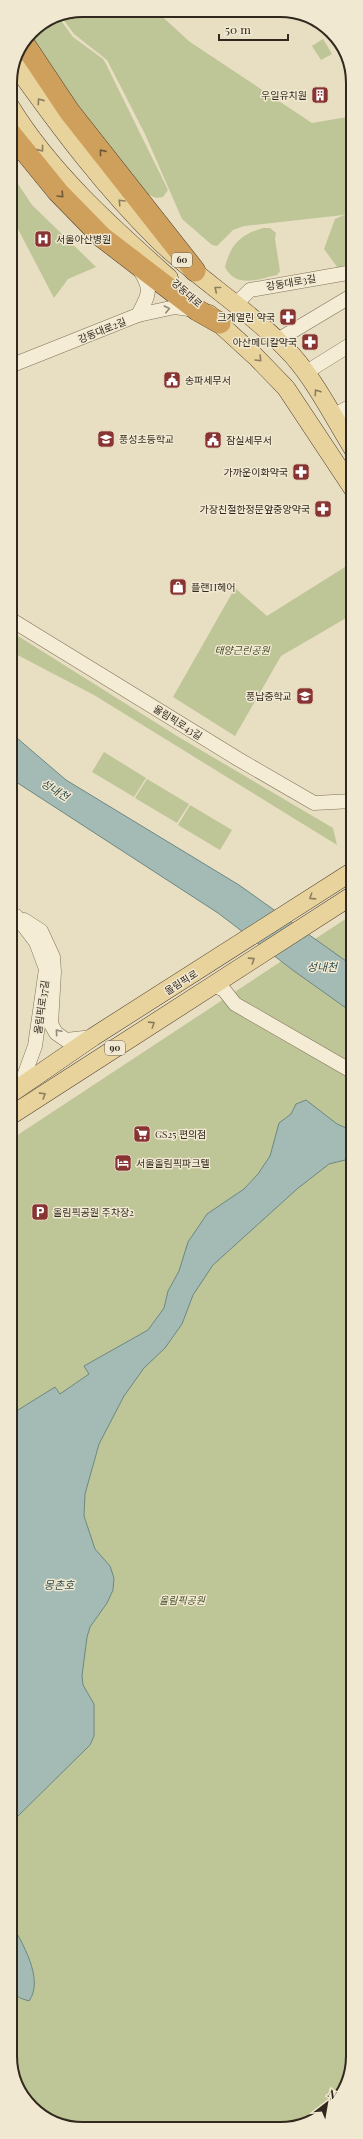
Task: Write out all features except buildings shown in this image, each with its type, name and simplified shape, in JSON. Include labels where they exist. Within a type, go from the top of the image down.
[{"type":"highway","points":[[27,48],[70,111],[195,271]]},
{"type":"highway","points":[[17,141],[58,192],[102,237],[197,310],[220,323]]},
{"type":"main road","name":"60","points":[[18,69],[66,136],[120,201],[161,242],[236,304],[292,356],[305,373],[346,437]]},
{"type":"main road","name":"강동대로","points":[[17,116],[49,159],[105,221],[220,323],[286,388],[346,478]]},
{"type":"main road","name":"올림픽로","points":[[17,1089],[93,1037],[206,967],[346,875]]},
{"type":"main road","name":"올림픽로","points":[[17,1111],[346,899]]},
{"type":"street","points":[[134,262],[147,282],[149,292],[138,315]]},
{"type":"street","name":"강동대로3길","points":[[236,304],[250,290],[346,273]]},
{"type":"street","points":[[276,341],[346,299]]},
{"type":"street","name":"강동대로2길","points":[[17,363],[138,315],[175,307],[197,310]]},
{"type":"street","points":[[305,373],[346,347]]},
{"type":"street","points":[[333,416],[346,409]]},
{"type":"street","name":"올림픽로43길","points":[[17,622],[238,759],[314,803],[346,801]]},
{"type":"street","points":[[17,916],[41,931],[53,957],[54,972],[51,1024],[56,1033],[66,1040],[93,1037]]},
{"type":"street","name":"올림픽로37길","points":[[17,919],[36,942],[46,969],[35,1046],[17,1086]]},
{"type":"street","points":[[216,983],[224,990],[235,1004],[346,1068]]},
{"type":"green space","points":[[83,17],[163,17],[190,42],[312,123],[346,117],[346,214],[244,226],[233,230],[217,246],[212,245],[182,219],[145,134],[107,60],[74,34],[64,20]]},
{"type":"green space","points":[[61,21],[73,37],[103,59],[106,64],[168,190],[163,197],[156,198],[147,194],[70,108],[30,43],[36,36],[46,28]]},
{"type":"green space","points":[[323,39],[332,54],[321,60],[312,46]]},
{"type":"green space","points":[[17,182],[32,205],[96,267],[68,279],[54,298],[17,225]]},
{"type":"green space","points":[[346,214],[346,265],[338,268],[324,249],[335,219]]},
{"type":"green space","points":[[263,228],[270,228],[276,233],[275,239],[280,271],[277,275],[255,280],[248,281],[235,278],[225,267],[230,252],[242,237]]},
{"type":"green space","name":"태양근린공원","points":[[346,566],[346,618],[281,656],[235,736],[173,697],[235,588],[267,616]]},
{"type":"green space","points":[[17,635],[177,736],[333,828],[337,845],[94,695],[17,655]]},
{"type":"green space","points":[[104,752],[146,778],[134,797],[92,772]]},
{"type":"green space","points":[[147,779],[189,804],[177,823],[135,798]]},
{"type":"green space","points":[[190,805],[232,830],[220,850],[178,825]]},
{"type":"green space","name":"올림픽공원","points":[[346,919],[346,2056],[343,2077],[330,2100],[309,2115],[297,2120],[285,2122],[70,2121],[50,2113],[33,2100],[28,2093],[19,2073],[17,2061],[17,1135]]},
{"type":"water","name":"성내천","points":[[17,738],[66,780],[239,885],[346,961],[346,1008],[294,971],[218,913],[17,783]]},
{"type":"water","name":"몽촌호","points":[[306,1100],[337,1124],[346,1128],[346,1160],[329,1164],[297,1189],[213,1265],[193,1295],[182,1324],[165,1348],[144,1368],[124,1396],[99,1444],[85,1494],[84,1516],[95,1549],[110,1566],[114,1578],[113,1590],[107,1603],[90,1627],[87,1637],[82,1676],[83,1685],[94,1704],[94,1736],[90,1745],[17,1818],[17,1411],[55,1387],[60,1394],[89,1374],[84,1366],[148,1330],[164,1308],[168,1291],[179,1271],[188,1242],[207,1214],[244,1189],[258,1174],[270,1156],[279,1123],[291,1114],[296,1104]]},
{"type":"water","points":[[17,1934],[30,1960],[34,1982],[33,1992],[29,2001],[17,1996]]},
{"type":"place","name":"우일유치원","points":[[320,95]]},
{"type":"place","name":"서울아산병원","points":[[43,239]]},
{"type":"place","name":"크게열린 약국","points":[[288,317]]},
{"type":"place","name":"아산메디칼약국","points":[[310,342]]},
{"type":"place","name":"송파세무서","points":[[172,380]]},
{"type":"place","name":"풍성초등학교","points":[[106,439]]},
{"type":"place","name":"잠실세무서","points":[[213,440]]},
{"type":"place","name":"가까운이화약국","points":[[301,472]]},
{"type":"place","name":"가장친절한정문앞중앙약국","points":[[323,509]]},
{"type":"place","name":"플랜H헤어","points":[[178,587]]},
{"type":"place","name":"풍납중학교","points":[[305,696]]},
{"type":"place","name":"GS25 편의점","points":[[142,1134]]},
{"type":"place","name":"서울올림픽파크텔","points":[[123,1163]]},
{"type":"place","name":"올림픽공원 주차장2","points":[[40,1212]]}]
